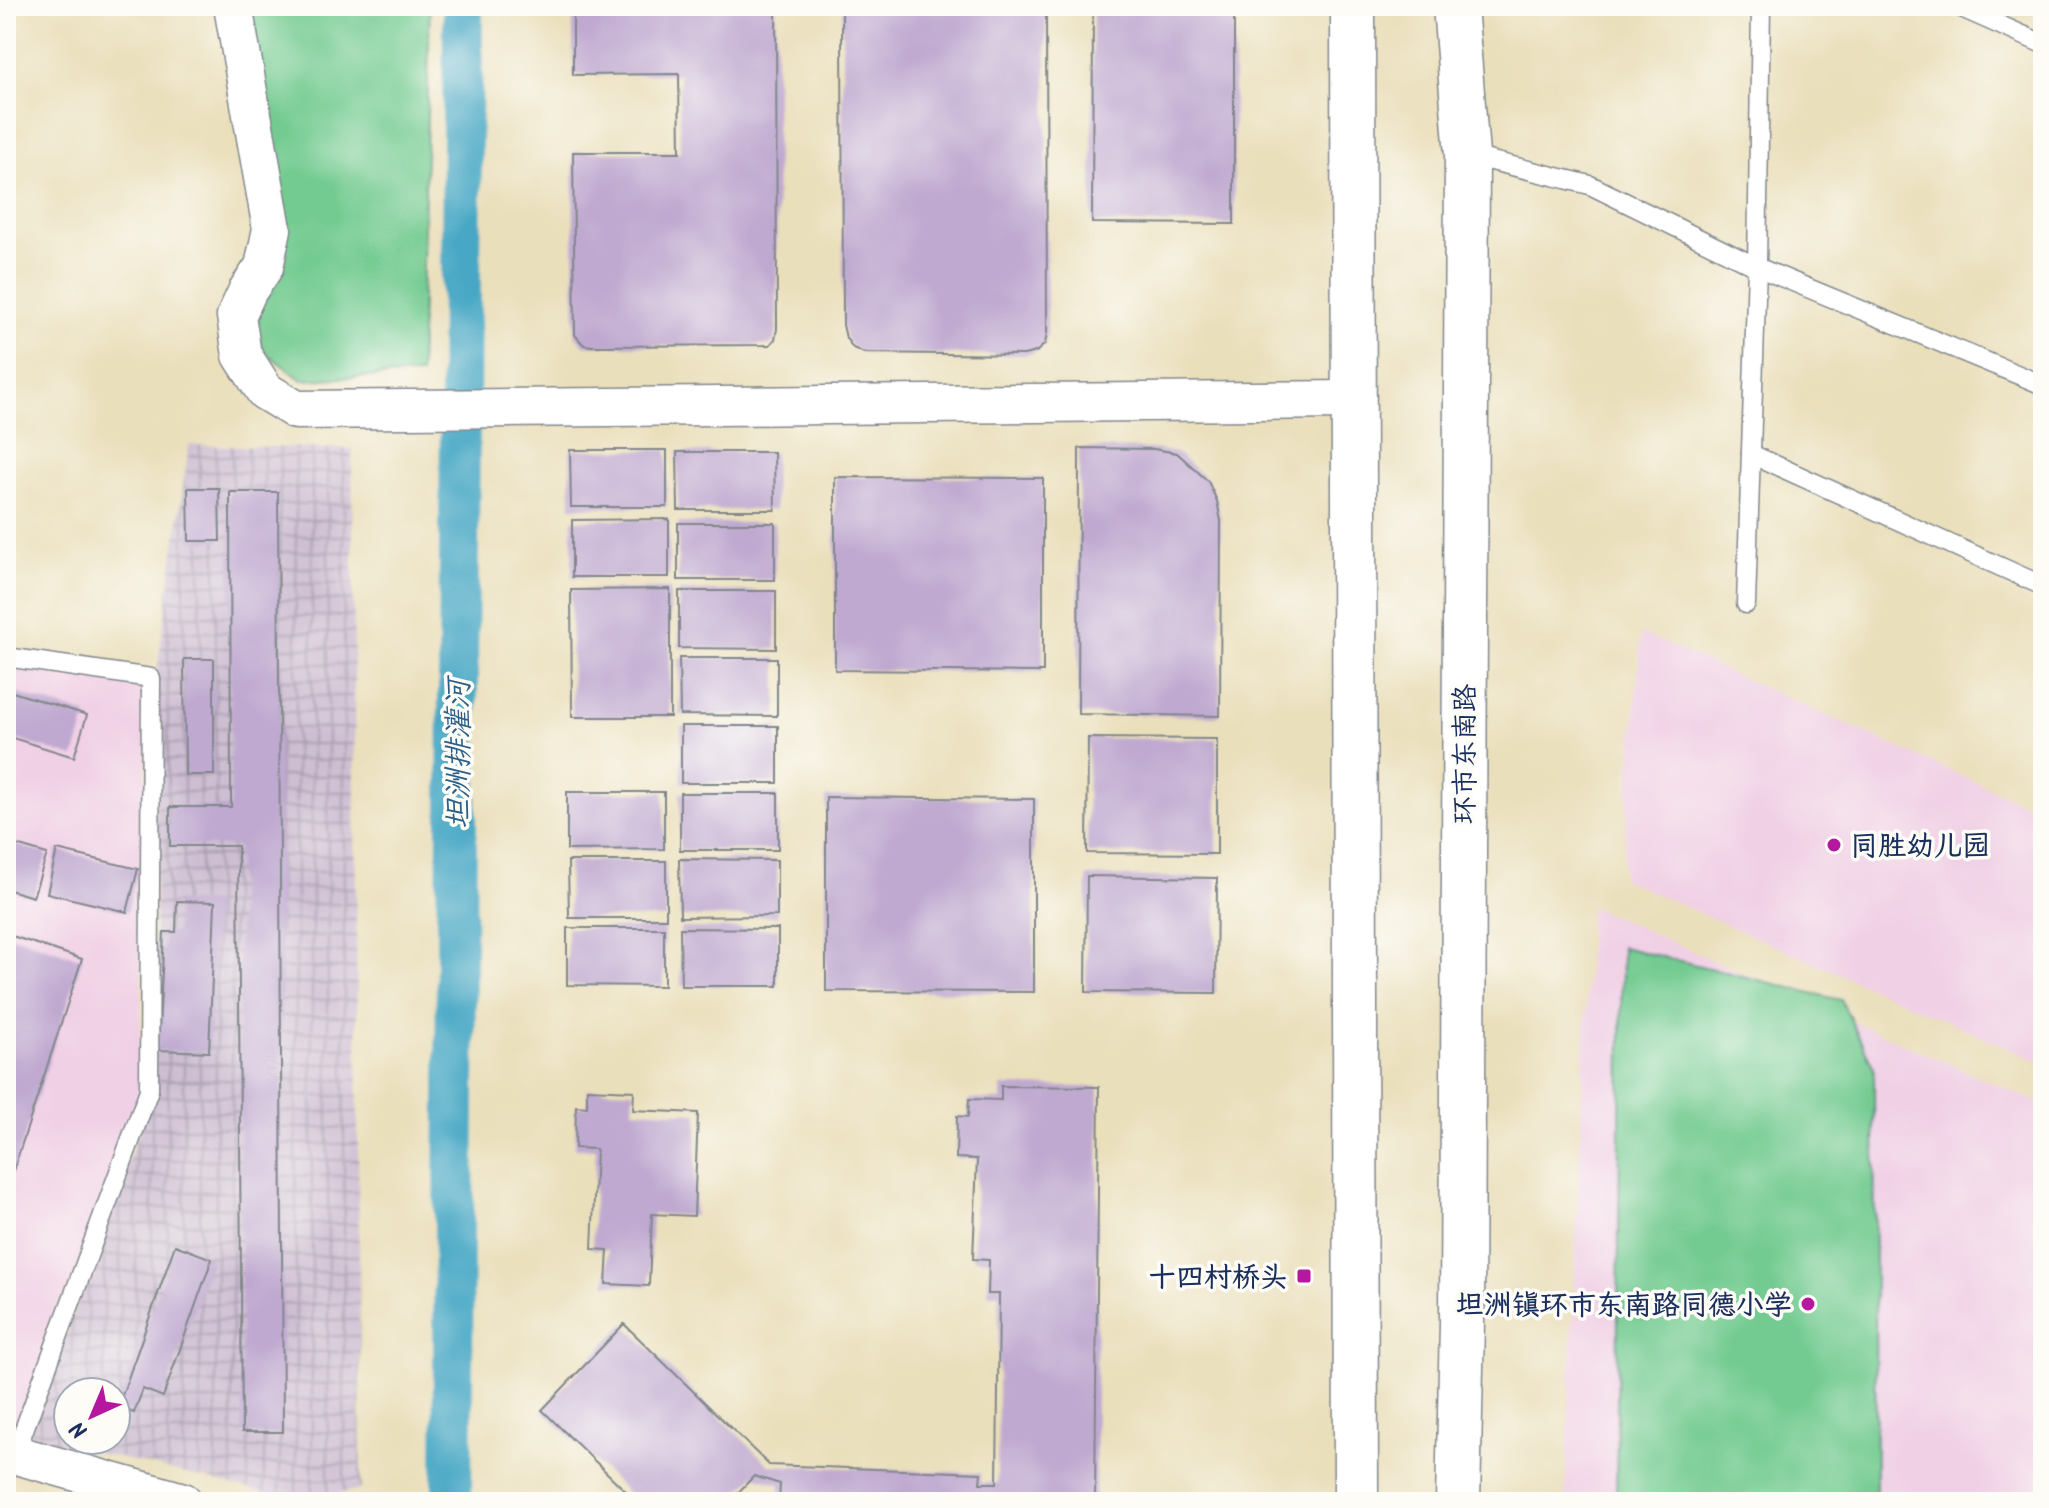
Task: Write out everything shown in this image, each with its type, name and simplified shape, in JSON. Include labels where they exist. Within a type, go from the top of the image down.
[{"type":"main road","points":[[1353,6],[1356,1502]]},
{"type":"main road","name":"环市东南路","points":[[1455,6],[1467,155],[1462,1323],[1458,1502]]},
{"type":"street","points":[[233,6],[272,229],[264,267],[248,290],[236,316],[242,355],[265,391],[296,410],[1353,400]]},
{"type":"street","points":[[11,1453],[183,1502]]},
{"type":"lane","points":[[1746,604],[1757,267],[1761,6]]},
{"type":"lane","points":[[1957,6],[2043,44]]},
{"type":"lane","points":[[1467,155],[1590,185],[1757,267],[2043,385]]},
{"type":"lane","points":[[1751,454],[2043,586]]},
{"type":"lane","points":[[6,657],[151,678],[149,1090],[11,1453]]},
{"type":"shaded area","points":[[189,445],[352,449],[361,1489],[298,1501],[112,1456],[132,1456],[132,1376],[52,1376],[52,1442],[29,1436],[154,1090],[156,679]]},
{"type":"shaded area","name":"同胜幼儿园","points":[[1641,633],[2043,812],[2043,1063],[1622,879]]},
{"type":"shaded area","points":[[6,665],[147,687],[139,1100],[18,1432],[6,1428]]},
{"type":"shaded area","name":"坦洲镇环市东南路同德小学","points":[[1590,906],[2043,1105],[2043,1502],[1565,1502]]},
{"type":"green space","points":[[248,6],[430,6],[420,374],[302,380],[262,350],[254,319],[277,274]]},
{"type":"green space","points":[[1622,947],[1841,1000],[1874,1068],[1876,1502],[1616,1502]]},
{"type":"building","points":[[674,6],[776,6],[777,329],[770,345],[592,346],[584,345],[575,335],[573,152],[680,152],[679,74],[573,75],[573,10],[674,11]]},
{"type":"building","points":[[842,6],[1046,6],[1047,333],[1045,344],[1036,352],[1024,355],[864,353],[853,348],[846,338],[843,325]]},
{"type":"building","points":[[1093,6],[1234,6],[1234,224],[1092,223]]},
{"type":"building","points":[[1079,448],[1154,449],[1177,453],[1208,481],[1221,521],[1220,716],[1078,714]]},
{"type":"building","points":[[570,450],[667,450],[667,507],[571,507]]},
{"type":"building","points":[[677,452],[774,452],[775,510],[678,510]]},
{"type":"building","points":[[835,477],[1043,478],[1043,672],[835,670]]},
{"type":"building","points":[[188,488],[219,488],[220,541],[189,541]]},
{"type":"building","points":[[230,492],[278,492],[283,1432],[242,1432],[238,846],[170,846],[170,807],[231,807]]},
{"type":"building","points":[[669,519],[669,577],[572,577],[572,520]]},
{"type":"building","points":[[678,523],[775,523],[775,580],[678,580]]},
{"type":"building","points":[[670,589],[670,717],[572,717],[571,590]]},
{"type":"building","points":[[679,591],[776,591],[776,649],[679,648]]},
{"type":"building","points":[[679,658],[777,658],[777,716],[680,715]]},
{"type":"building","points":[[184,659],[214,659],[214,775],[185,775]]},
{"type":"building","points":[[6,690],[87,715],[74,757],[6,736]]},
{"type":"building","points":[[681,726],[778,726],[778,783],[681,783]]},
{"type":"building","points":[[1088,738],[1217,739],[1217,854],[1087,853]]},
{"type":"building","points":[[567,792],[664,792],[664,849],[567,850]]},
{"type":"building","points":[[680,793],[778,793],[778,850],[680,850]]},
{"type":"building","points":[[826,797],[1034,799],[1034,992],[826,991]]},
{"type":"building","points":[[6,842],[47,854],[33,897],[6,889]]},
{"type":"building","points":[[57,850],[138,869],[127,912],[47,893]]},
{"type":"building","points":[[679,859],[777,860],[777,916],[680,917]]},
{"type":"building","points":[[568,861],[666,861],[666,918],[569,918]]},
{"type":"building","points":[[1087,876],[1217,878],[1216,993],[1086,992]]},
{"type":"building","points":[[177,901],[215,902],[209,1052],[158,1050],[164,932],[176,932]]},
{"type":"building","points":[[567,928],[664,928],[664,986],[567,985]]},
{"type":"building","points":[[680,928],[778,929],[778,986],[681,986]]},
{"type":"building","points":[[6,934],[82,959],[7,1190],[6,1190]]},
{"type":"building","points":[[1001,1086],[1099,1087],[1095,1502],[779,1502],[780,1484],[754,1476],[729,1502],[637,1502],[542,1410],[624,1324],[769,1465],[981,1473],[980,1483],[997,1483],[999,1294],[988,1294],[989,1260],[973,1259],[977,1159],[956,1158],[957,1116],[968,1117],[969,1099],[1001,1100]]},
{"type":"building","points":[[587,1089],[634,1091],[633,1110],[698,1113],[694,1216],[652,1214],[649,1286],[606,1284],[608,1250],[592,1249],[596,1149],[575,1148],[576,1106],[587,1107]]},
{"type":"building","points":[[175,1245],[212,1259],[163,1397],[143,1389],[132,1412],[132,1376],[129,1376]]},
{"type":"waterway","name":"坦洲排灌河","points":[[452,1502],[463,6]]},
{"type":"place","name":"同胜幼儿园","points":[[1834,845]]},
{"type":"place","name":"十四村桥头","points":[[1304,1276]]},
{"type":"place","name":"坦洲镇环市东南路同德小学","points":[[1808,1304]]}]
